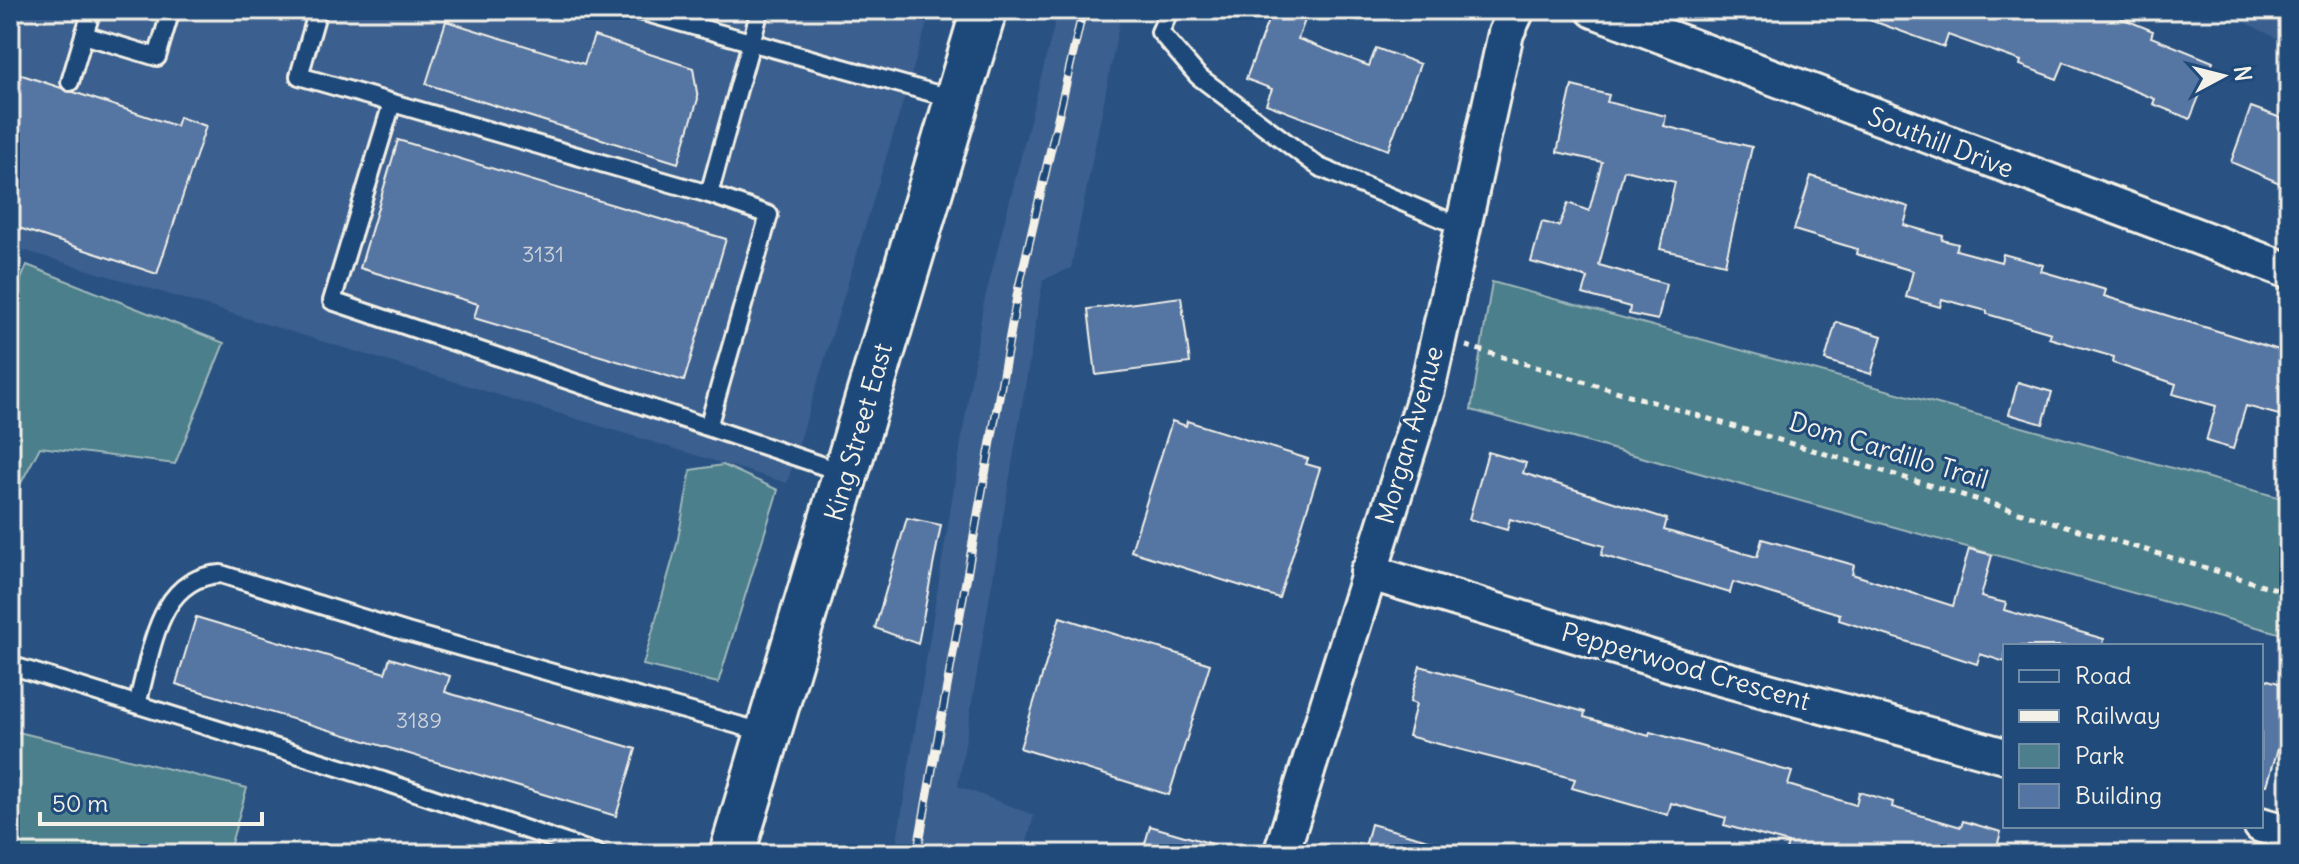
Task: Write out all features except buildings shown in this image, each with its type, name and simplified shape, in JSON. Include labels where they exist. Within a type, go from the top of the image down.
[{"type":"main road","name":"King Street East","points":[[732,854],[984,10]]},
{"type":"street","name":"Morgan Avenue","points":[[1281,854],[1427,390],[1506,33],[1517,10]]},
{"type":"street","name":"Southill Drive","points":[[1594,10],[2289,271]]},
{"type":"street","name":"Pepperwood Crescent","points":[[1368,572],[1688,669],[2003,755]]},
{"type":"street","points":[[2263,826],[2289,833]]},
{"type":"lane","points":[[70,82],[92,10]]},
{"type":"lane","points":[[84,35],[157,57],[171,10]]},
{"type":"lane","points":[[318,10],[299,76],[709,194],[769,215],[708,427]]},
{"type":"lane","points":[[636,10],[672,15],[750,43],[957,100]]},
{"type":"lane","points":[[709,194],[760,10]]},
{"type":"lane","points":[[1170,10],[1160,32],[1198,76],[1319,167],[1462,227]]},
{"type":"lane","points":[[392,103],[332,301],[846,474]]},
{"type":"lane","points":[[137,704],[166,605],[182,585],[195,578],[232,575],[407,632],[768,733]]},
{"type":"lane","points":[[10,665],[383,781],[598,854]]},
{"type":"path","name":"Dom Cardillo Trail","points":[[1476,348],[2289,593]]},
{"type":"shaded area","points":[[10,10],[931,10],[787,483],[10,246]]},
{"type":"shaded area","points":[[1058,10],[1122,10],[1071,268],[1043,280],[958,786],[1034,815],[1024,854],[895,854],[983,306]]},
{"type":"shaded area","points":[[2221,10],[2289,10],[2289,29],[2282,41]]},
{"type":"green space","points":[[27,265],[224,343],[175,464],[40,447],[10,504],[10,305]]},
{"type":"green space","points":[[1492,282],[2289,500],[2289,636],[1471,410]]},
{"type":"green space","points":[[723,465],[778,490],[718,683],[643,665],[677,544],[691,470]]},
{"type":"green space","points":[[10,730],[247,788],[228,854],[10,854]]},
{"type":"railway","points":[[917,854],[1018,291],[1083,10]]}]
